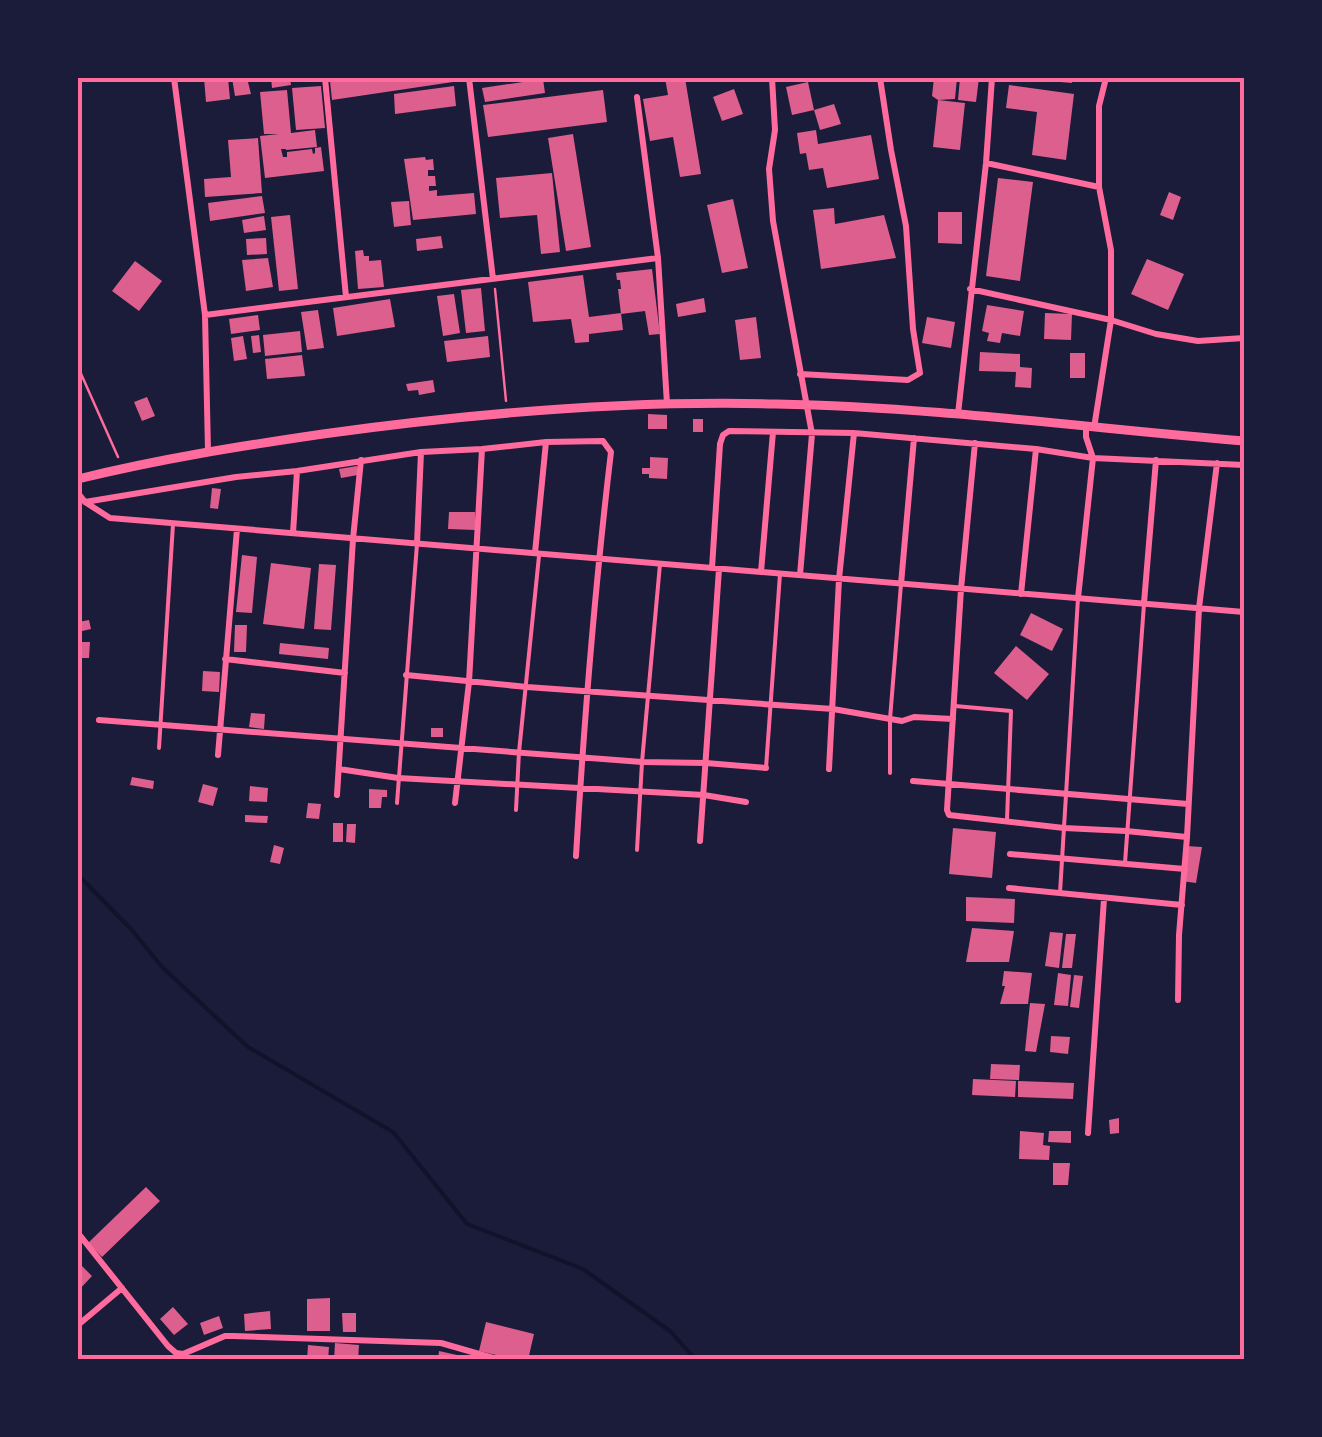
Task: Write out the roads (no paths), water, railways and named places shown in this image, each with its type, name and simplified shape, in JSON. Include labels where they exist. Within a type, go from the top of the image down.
[{"type":"main road","points":[[78,478],[208,451],[365,428],[507,412],[667,404],[806,405],[1244,441]]},
{"type":"street","points":[[174,78],[205,316],[208,451]]},
{"type":"street","points":[[325,78],[346,298]]},
{"type":"street","points":[[469,78],[494,280]]},
{"type":"street","points":[[772,78],[776,108],[769,169],[773,221],[812,434],[800,575]]},
{"type":"street","points":[[800,374],[908,380],[920,373],[906,226],[880,78]]},
{"type":"street","points":[[958,415],[992,78]]},
{"type":"street","points":[[1060,893],[1078,598],[1093,458],[1086,437],[1111,320],[1111,250],[1099,187],[1099,106],[1106,78]]},
{"type":"street","points":[[637,97],[658,258],[667,404]]},
{"type":"street","points":[[986,163],[1099,187]]},
{"type":"street","points":[[205,316],[658,258]]},
{"type":"street","points":[[970,289],[1111,320],[1156,334],[1198,340],[1244,338]]},
{"type":"street","points":[[700,841],[720,444],[728,431],[854,433],[974,442],[1093,458],[1244,465]]},
{"type":"street","points":[[760,572],[772,432]]},
{"type":"street","points":[[828,769],[839,579],[854,433]]},
{"type":"street","points":[[890,773],[890,719],[914,438]]},
{"type":"street","points":[[85,502],[421,452],[603,441],[611,452],[598,559],[576,856]]},
{"type":"street","points":[[516,810],[546,442]]},
{"type":"street","points":[[974,442],[961,589],[949,815],[1187,837]]},
{"type":"street","points":[[455,803],[468,682],[482,449]]},
{"type":"street","points":[[1020,594],[1036,449]]},
{"type":"street","points":[[397,803],[418,544],[421,452]]},
{"type":"street","points":[[337,795],[361,460]]},
{"type":"street","points":[[1125,864],[1156,460]]},
{"type":"street","points":[[1178,1000],[1198,608],[1217,463]]},
{"type":"street","points":[[293,534],[296,471]]},
{"type":"street","points":[[78,493],[110,518],[1244,612]]},
{"type":"street","points":[[159,748],[173,524]]},
{"type":"street","points":[[218,755],[237,529]]},
{"type":"street","points":[[636,850],[660,564]]},
{"type":"street","points":[[99,720],[766,768],[780,574]]},
{"type":"street","points":[[225,660],[345,672]]},
{"type":"street","points":[[406,676],[833,709],[902,721],[953,720]]},
{"type":"street","points":[[955,706],[1011,712],[1007,823]]},
{"type":"street","points":[[339,769],[398,778],[704,795],[746,802]]},
{"type":"street","points":[[913,780],[1188,804]]},
{"type":"street","points":[[1010,854],[1185,869]]},
{"type":"street","points":[[1009,888],[1182,906]]},
{"type":"street","points":[[1088,1133],[1104,899]]},
{"type":"street","points":[[78,1233],[176,1353],[233,1336],[441,1343],[500,1360]]},
{"type":"street","points":[[78,1325],[122,1288]]},
{"type":"waterway","points":[[78,875],[162,967],[248,1047],[393,1132],[467,1224],[583,1269],[670,1331],[696,1360]]}]
